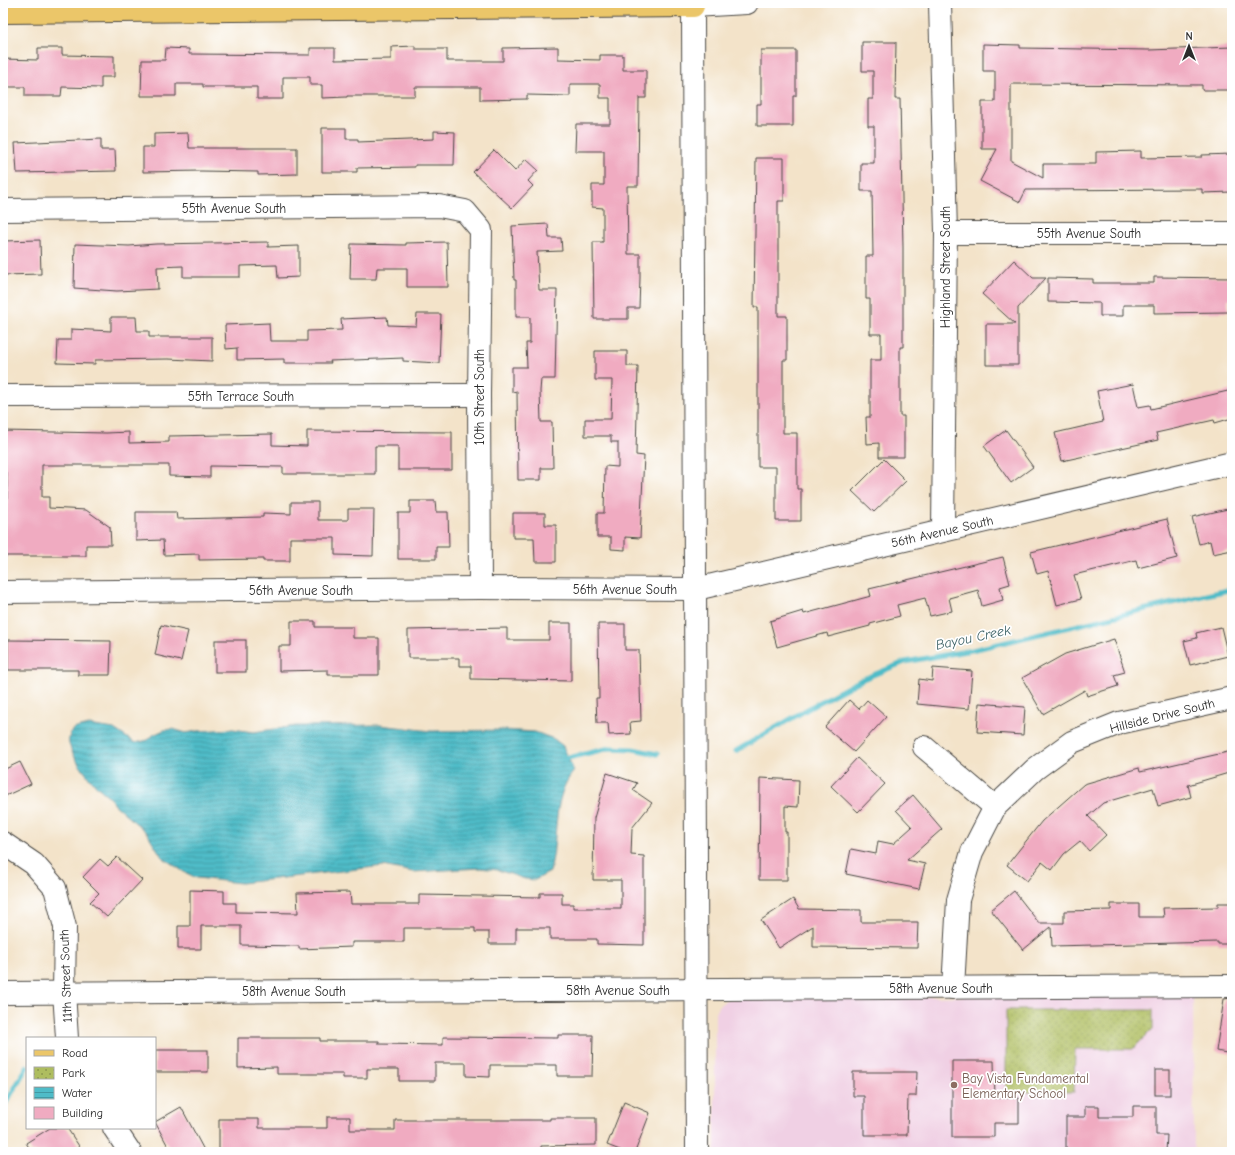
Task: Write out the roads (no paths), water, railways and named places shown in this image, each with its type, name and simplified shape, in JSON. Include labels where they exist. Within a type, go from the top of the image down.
[{"type":"main road","points":[[3,12],[447,5],[693,5]]},
{"type":"street","points":[[697,1152],[693,5],[747,3]]},
{"type":"street","name":"Highland Street South","points":[[940,3],[946,233],[943,530]]},
{"type":"street","name":"55th Avenue South","points":[[3,210],[439,206],[465,210]]},
{"type":"street","name":"10th Street South","points":[[465,210],[481,230],[479,395],[480,588]]},
{"type":"street","name":"55th Avenue South","points":[[946,233],[1232,233]]},
{"type":"street","name":"55th Terrace South","points":[[3,396],[479,395]]},
{"type":"street","name":"56th Avenue South","points":[[3,592],[480,588],[696,590],[943,530],[1232,463]]},
{"type":"street","name":"Hillside Drive South","points":[[953,988],[958,900],[972,852],[995,807],[1035,769],[1072,742],[1119,723],[1232,698]]},
{"type":"street","points":[[924,747],[995,807]]},
{"type":"street","name":"11th Street South","points":[[3,843],[34,864],[55,888],[64,927],[64,992],[67,1037]]},
{"type":"street","name":"58th Avenue South","points":[[3,992],[697,990],[1232,986]]},
{"type":"street","points":[[115,1129],[130,1152]]},
{"type":"water","points":[[89,725],[114,729],[135,743],[148,740],[153,735],[164,730],[173,729],[186,733],[233,729],[253,732],[296,726],[380,725],[431,731],[504,730],[535,732],[554,739],[563,746],[574,771],[564,788],[558,808],[554,854],[550,872],[535,880],[525,879],[498,870],[480,868],[413,872],[383,866],[241,883],[197,878],[184,872],[162,857],[147,833],[96,786],[76,760],[69,744],[70,736],[73,729]]},
{"type":"waterway","name":"Bayou Creek","points":[[736,751],[818,703],[863,679],[905,662],[972,650],[1232,589]]},
{"type":"waterway","name":"Bayou Creek","points":[[568,758],[610,748],[633,749],[657,754]]},
{"type":"waterway","name":"Bayou Creek","points":[[3,1108],[26,1069]]},
{"type":"place","name":"Bay Vista Fundamental Elementary School","points":[[954,1085]]}]
